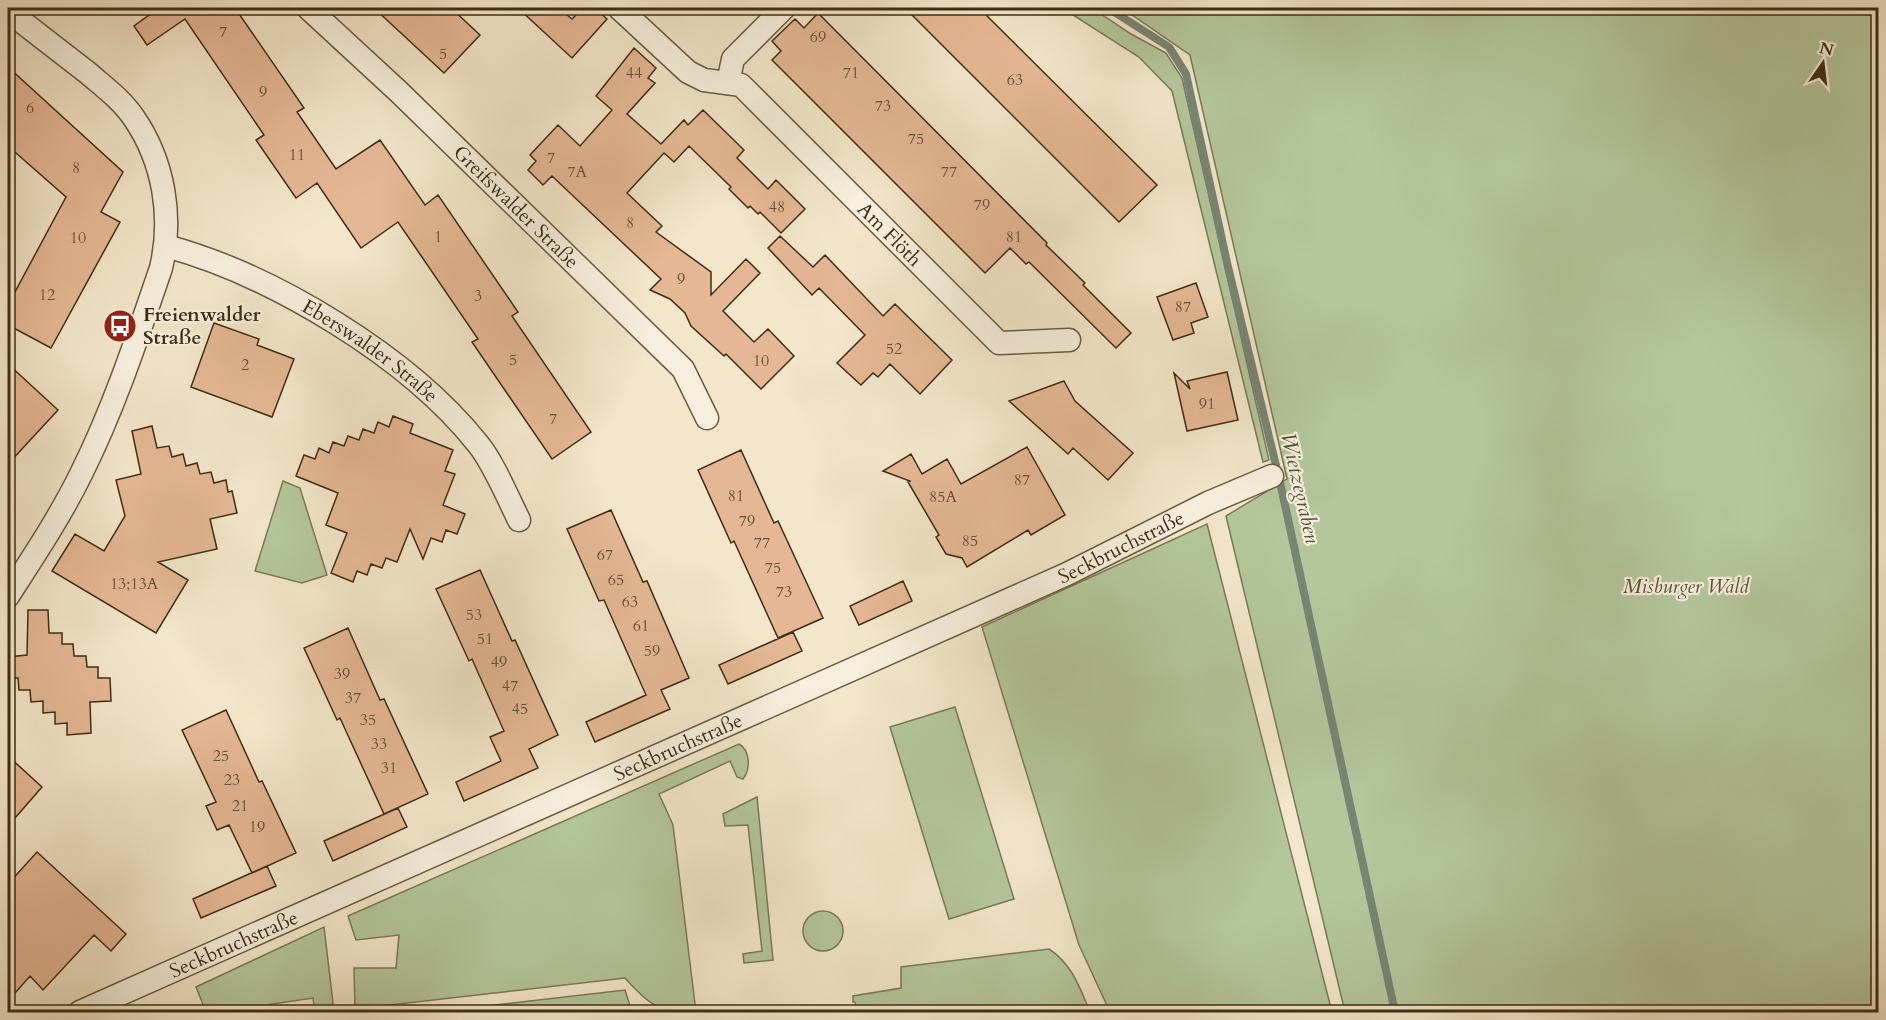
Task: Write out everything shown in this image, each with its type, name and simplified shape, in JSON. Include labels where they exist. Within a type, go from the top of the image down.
[{"type":"street","name":"Greifswalder Straße","points":[[308,8],[399,92],[683,369],[707,418]]},
{"type":"street","name":"Am Flöth","points":[[619,8],[688,72],[704,80],[741,85],[999,343],[1069,340]]},
{"type":"street","points":[[728,83],[733,59],[784,8]]},
{"type":"street","points":[[8,11],[115,96],[134,117],[150,145],[163,188],[167,216],[166,246],[161,268],[112,404],[86,464],[62,509],[8,596]]},
{"type":"street","name":"Eberswalder Straße","points":[[166,246],[210,259],[260,280],[330,319],[401,369],[480,446],[519,520]]},
{"type":"street","name":"Seckbruchstraße","points":[[80,1012],[1067,574],[1208,503],[1272,476]]},
{"type":"green space","points":[[1062,8],[1092,8],[1131,34],[1166,53],[1182,78],[1269,460],[1263,462],[1172,91],[1139,57]]},
{"type":"green space","name":"Misburger Wald","points":[[1122,8],[1878,8],[1878,1012],[1345,1012],[1226,516],[1287,479],[1190,55]]},
{"type":"green space","points":[[283,481],[300,488],[327,575],[302,583],[255,571]]},
{"type":"green space","points":[[1207,524],[1332,1012],[1110,1012],[1079,945],[982,627]]},
{"type":"green space","points":[[955,707],[1014,899],[949,919],[890,727]]},
{"type":"green space","points":[[739,744],[743,747],[748,760],[746,775],[743,779],[737,777],[730,761],[659,794],[673,825],[696,1012],[664,1009],[648,1001],[625,978],[355,1009],[354,968],[396,968],[399,935],[356,940],[348,916]]},
{"type":"green space","points":[[757,797],[773,960],[744,963],[743,954],[762,951],[748,825],[725,826],[723,814]]},
{"type":"green space","points":[[823,911],[837,917],[843,931],[837,945],[823,951],[809,945],[803,931],[809,917]]},
{"type":"green space","points":[[324,927],[333,1003],[329,1012],[315,1012],[313,998],[226,1012],[206,1012],[196,987]]},
{"type":"green space","points":[[1049,949],[1069,969],[1079,985],[1090,1012],[857,1012],[855,1002],[853,1002],[853,996],[901,988],[901,967]]},
{"type":"green space","points":[[625,990],[632,1012],[433,1012]]},
{"type":"building","points":[[159,8],[235,8],[304,108],[297,112],[336,169],[380,140],[425,205],[438,195],[518,312],[512,316],[591,432],[552,459],[472,342],[478,339],[398,222],[361,248],[317,183],[296,198],[256,140],[264,135],[185,19],[147,45],[134,26]]},
{"type":"building","points":[[374,8],[451,8],[480,35],[444,73]]},
{"type":"building","points":[[518,8],[559,8],[572,19],[583,8],[595,8],[607,19],[572,58]]},
{"type":"building","points":[[905,8],[979,8],[1157,185],[1119,222]]},
{"type":"building","points":[[818,13],[1047,243],[1046,245],[1085,283],[1083,285],[1131,333],[1116,348],[1029,262],[1026,264],[1010,248],[985,273],[772,60],[781,51],[772,41],[795,19],[804,28]]},
{"type":"building","points":[[634,48],[656,68],[648,78],[655,83],[627,114],[661,144],[684,120],[688,125],[703,110],[744,150],[737,158],[768,189],[776,180],[805,209],[781,233],[760,212],[758,214],[750,206],[748,208],[729,189],[731,187],[689,146],[674,162],[664,153],[627,193],[662,226],[656,232],[711,272],[711,295],[746,259],[760,273],[723,311],[754,342],[768,329],[794,356],[761,389],[726,354],[724,356],[691,326],[685,313],[670,299],[650,290],[661,279],[552,176],[543,185],[528,170],[536,161],[530,155],[558,125],[580,146],[612,110],[596,96]]},
{"type":"building","points":[[8,67],[123,172],[101,212],[120,222],[51,348],[8,325],[8,305],[66,197],[8,146]]},
{"type":"building","points":[[780,236],[813,267],[825,255],[883,316],[895,304],[952,360],[920,394],[890,364],[878,377],[873,373],[861,385],[837,363],[865,335],[819,288],[812,295],[768,248]]},
{"type":"building","points":[[1196,283],[1208,317],[1191,323],[1194,333],[1173,340],[1157,297]]},
{"type":"building","points":[[214,323],[259,339],[257,345],[294,359],[272,417],[191,387]]},
{"type":"building","points":[[8,364],[58,410],[8,464]]},
{"type":"building","points":[[1227,372],[1238,420],[1187,431],[1174,373],[1190,389],[1187,381]]},
{"type":"building","points":[[1064,381],[1075,401],[1133,453],[1108,480],[1073,448],[1068,454],[1009,401]]},
{"type":"building","points":[[393,416],[413,424],[410,433],[453,450],[445,471],[455,474],[443,505],[465,514],[457,534],[446,530],[442,542],[431,538],[423,559],[410,529],[397,562],[386,558],[382,568],[371,564],[367,575],[357,571],[353,582],[331,573],[347,533],[326,525],[338,493],[296,476],[304,455],[315,459],[319,448],[329,453],[333,442],[344,446],[348,436],[359,440],[363,429],[374,433],[378,422],[389,427]]},
{"type":"building","points":[[152,426],[157,448],[169,446],[172,457],[183,454],[186,466],[197,463],[200,474],[211,472],[214,483],[226,480],[228,492],[232,491],[237,513],[210,519],[217,549],[158,562],[188,580],[156,633],[52,571],[75,534],[104,551],[125,516],[116,480],[141,474],[132,431]]},
{"type":"building","points":[[1027,447],[1065,515],[1031,535],[1028,530],[967,567],[962,558],[946,554],[936,537],[939,535],[908,482],[910,481],[883,471],[911,454],[922,474],[947,459],[961,484]]},
{"type":"building","points":[[741,450],[774,523],[778,521],[823,618],[778,638],[734,541],[731,543],[698,470]]},
{"type":"building","points":[[611,510],[643,582],[647,581],[689,678],[661,690],[670,709],[595,742],[586,722],[646,695],[604,600],[599,601],[567,529]]},
{"type":"building","points":[[480,570],[558,735],[529,749],[538,768],[464,801],[456,782],[501,761],[490,737],[504,731],[472,659],[469,661],[436,589]]},
{"type":"building","points":[[903,581],[912,601],[859,625],[850,606]]},
{"type":"building","points":[[28,610],[48,610],[49,633],[62,633],[62,644],[73,644],[74,656],[86,656],[87,667],[98,667],[98,678],[110,678],[111,701],[90,702],[91,733],[67,735],[67,723],[55,724],[55,712],[43,713],[43,701],[31,702],[30,690],[19,690],[18,678],[8,678],[8,657],[27,655]]},
{"type":"building","points":[[348,628],[380,700],[384,699],[428,794],[384,814],[340,718],[337,720],[304,648]]},
{"type":"building","points":[[793,632],[802,651],[728,684],[719,665]]},
{"type":"building","points":[[226,710],[259,782],[262,781],[296,853],[252,873],[229,825],[217,830],[206,806],[216,802],[182,730]]},
{"type":"building","points":[[8,756],[42,787],[8,826]]},
{"type":"building","points":[[398,808],[407,827],[333,861],[324,841]]},
{"type":"building","points":[[37,852],[126,934],[111,951],[94,935],[43,990],[30,976],[8,1001],[8,884]]},
{"type":"building","points":[[267,866],[276,886],[201,918],[193,899]]},
{"type":"waterway","name":"Wietzegraben","points":[[1108,8],[1169,47],[1186,74],[1228,267],[1280,482],[1395,1012]]},
{"type":"place","name":"Freienwalder Straße","points":[[120,326]]}]
